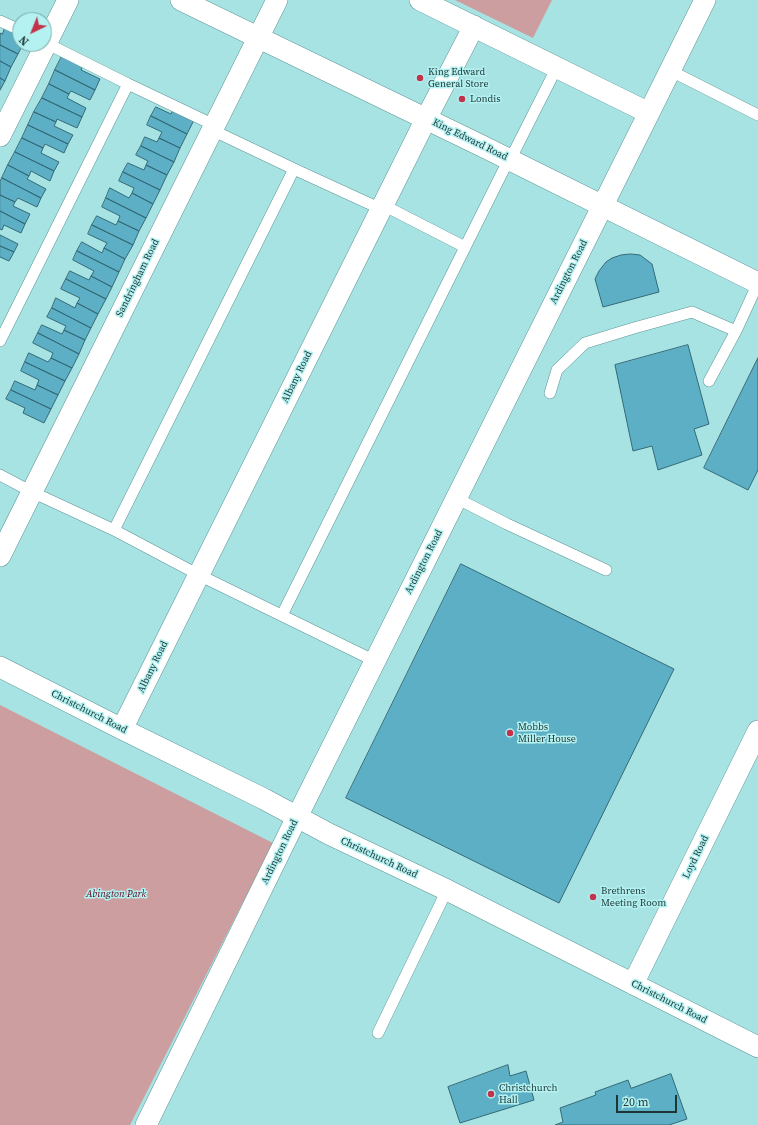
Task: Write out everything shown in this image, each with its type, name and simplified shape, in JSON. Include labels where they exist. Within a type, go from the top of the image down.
[{"type":"street","points":[[52,30],[68,0]]},
{"type":"street","name":"King Edward Road","points":[[181,0],[510,160],[758,283]]},
{"type":"street","name":"Sandringham Road","points":[[0,556],[277,0]]},
{"type":"street","points":[[420,0],[649,113]]},
{"type":"street","name":"Ardington Road","points":[[146,1125],[297,817],[705,0]]},
{"type":"street","name":"Albany Road","points":[[122,729],[426,119],[474,26]]},
{"type":"street","points":[[0,136],[41,52]]},
{"type":"street","name":"Christchurch Road","points":[[0,667],[264,799],[329,834],[446,890],[758,1047]]},
{"type":"street","name":"Loyd Road","points":[[633,984],[758,731]]},
{"type":"lane","points":[[0,21],[12,26]]},
{"type":"lane","points":[[52,46],[294,169],[382,207],[465,247]]},
{"type":"lane","points":[[282,615],[465,247],[557,67]]},
{"type":"lane","points":[[669,70],[758,115]]},
{"type":"lane","points":[[0,341],[128,84]]},
{"type":"lane","points":[[114,530],[294,169]]},
{"type":"lane","points":[[709,381],[736,331],[758,283]]},
{"type":"lane","points":[[550,393],[557,370],[585,344],[634,328],[692,312],[736,331]]},
{"type":"lane","points":[[0,475],[32,492],[114,530],[199,575],[375,661]]},
{"type":"lane","points":[[456,498],[507,524],[606,570]]},
{"type":"lane","points":[[378,1032],[446,890]]},
{"type":"green space","points":[[455,0],[552,0],[533,38]]},
{"type":"green space","name":"Abington Park","points":[[0,705],[273,843],[130,1125],[0,1125]]},
{"type":"building","points":[[5,28],[12,32],[12,51],[0,45],[0,33],[2,34]]},
{"type":"building","points":[[0,45],[18,54],[11,67],[0,61]]},
{"type":"building","points":[[62,56],[83,66],[81,70],[100,79],[95,90],[55,70]]},
{"type":"building","points":[[0,61],[11,67],[5,81],[0,78]]},
{"type":"building","points":[[55,70],[95,90],[90,100],[71,91],[69,94],[49,84]]},
{"type":"building","points":[[0,78],[5,81],[0,90]]},
{"type":"building","points":[[49,84],[69,94],[67,98],[86,108],[82,117],[42,98]]},
{"type":"building","points":[[42,98],[82,117],[77,128],[57,119],[56,122],[34,112]]},
{"type":"building","points":[[156,107],[171,114],[173,110],[194,120],[187,134],[151,116]]},
{"type":"building","points":[[34,112],[56,122],[54,126],[73,135],[68,144],[28,125]]},
{"type":"building","points":[[151,116],[187,134],[180,148],[159,138],[162,132],[147,125]]},
{"type":"building","points":[[28,125],[68,144],[64,153],[45,144],[43,148],[22,138]]},
{"type":"building","points":[[145,137],[157,142],[159,138],[180,148],[174,162],[141,146]]},
{"type":"building","points":[[22,138],[43,148],[41,153],[59,162],[54,171],[15,152]]},
{"type":"building","points":[[141,146],[174,162],[167,175],[146,165],[148,161],[136,155]]},
{"type":"building","points":[[15,152],[54,171],[50,181],[31,171],[29,176],[8,165]]},
{"type":"building","points":[[128,163],[144,170],[146,165],[167,175],[160,190],[123,172]]},
{"type":"building","points":[[8,165],[29,176],[27,179],[46,189],[41,198],[2,178]]},
{"type":"building","points":[[123,172],[160,190],[153,204],[132,193],[134,188],[119,181]]},
{"type":"building","points":[[2,178],[41,198],[37,207],[18,198],[15,202],[0,195],[0,182]]},
{"type":"building","points":[[110,188],[129,198],[132,193],[153,204],[146,218],[106,198]]},
{"type":"building","points":[[0,195],[15,202],[13,206],[30,214],[25,224],[0,211]]},
{"type":"building","points":[[106,198],[146,218],[139,231],[118,221],[120,216],[102,207]]},
{"type":"building","points":[[0,211],[25,224],[21,233],[4,225],[2,230],[0,229]]},
{"type":"building","points":[[97,216],[116,225],[118,221],[139,231],[133,245],[92,225]]},
{"type":"building","points":[[92,225],[133,245],[125,259],[104,248],[107,243],[88,234]]},
{"type":"building","points":[[0,235],[18,244],[14,252],[0,246]]},
{"type":"building","points":[[82,242],[102,253],[104,248],[125,259],[119,272],[77,251]]},
{"type":"building","points":[[0,246],[14,252],[9,261],[0,257]]},
{"type":"building","points":[[77,251],[119,272],[112,287],[91,276],[94,271],[73,260]]},
{"type":"building","points":[[631,254],[640,255],[652,264],[659,292],[603,307],[595,279],[599,271],[606,262],[612,258]]},
{"type":"building","points":[[70,271],[89,280],[91,276],[112,287],[106,299],[66,279]]},
{"type":"building","points":[[66,279],[106,299],[98,314],[77,303],[80,298],[61,289]]},
{"type":"building","points":[[56,298],[75,308],[77,303],[98,314],[91,328],[52,308]]},
{"type":"building","points":[[52,308],[91,328],[85,340],[64,330],[66,326],[47,317]]},
{"type":"building","points":[[42,325],[62,334],[64,330],[85,340],[79,354],[38,333]]},
{"type":"building","points":[[38,333],[79,354],[72,368],[51,358],[53,353],[33,343]]},
{"type":"building","points":[[688,345],[709,424],[694,429],[702,455],[658,470],[652,446],[633,451],[615,365]]},
{"type":"building","points":[[29,353],[48,362],[51,358],[72,368],[65,381],[25,362]]},
{"type":"building","points":[[758,358],[758,470],[748,490],[704,468]]},
{"type":"building","points":[[25,362],[65,381],[58,395],[37,385],[39,380],[21,371]]},
{"type":"building","points":[[15,381],[35,390],[37,385],[58,395],[51,409],[11,390]]},
{"type":"building","points":[[11,390],[51,409],[44,423],[23,413],[25,408],[6,399]]},
{"type":"building","name":"Mobbs Miller House","points":[[461,564],[674,669],[559,903],[346,798]]},
{"type":"building","name":"Christchurch Hall","points":[[508,1065],[510,1076],[526,1071],[534,1100],[460,1123],[448,1087]]},
{"type":"building","points":[[671,1074],[687,1119],[669,1125],[555,1125],[563,1122],[560,1108],[596,1095],[595,1092],[628,1080],[631,1088]]},
{"type":"place","name":"King Edward General Store","points":[[420,78]]},
{"type":"place","name":"Londis","points":[[462,99]]},
{"type":"place","name":"Mobbs Miller House","points":[[510,733]]},
{"type":"place","name":"Brethrens Meeting Room","points":[[593,897]]},
{"type":"place","name":"Christchurch Hall","points":[[491,1094]]}]
